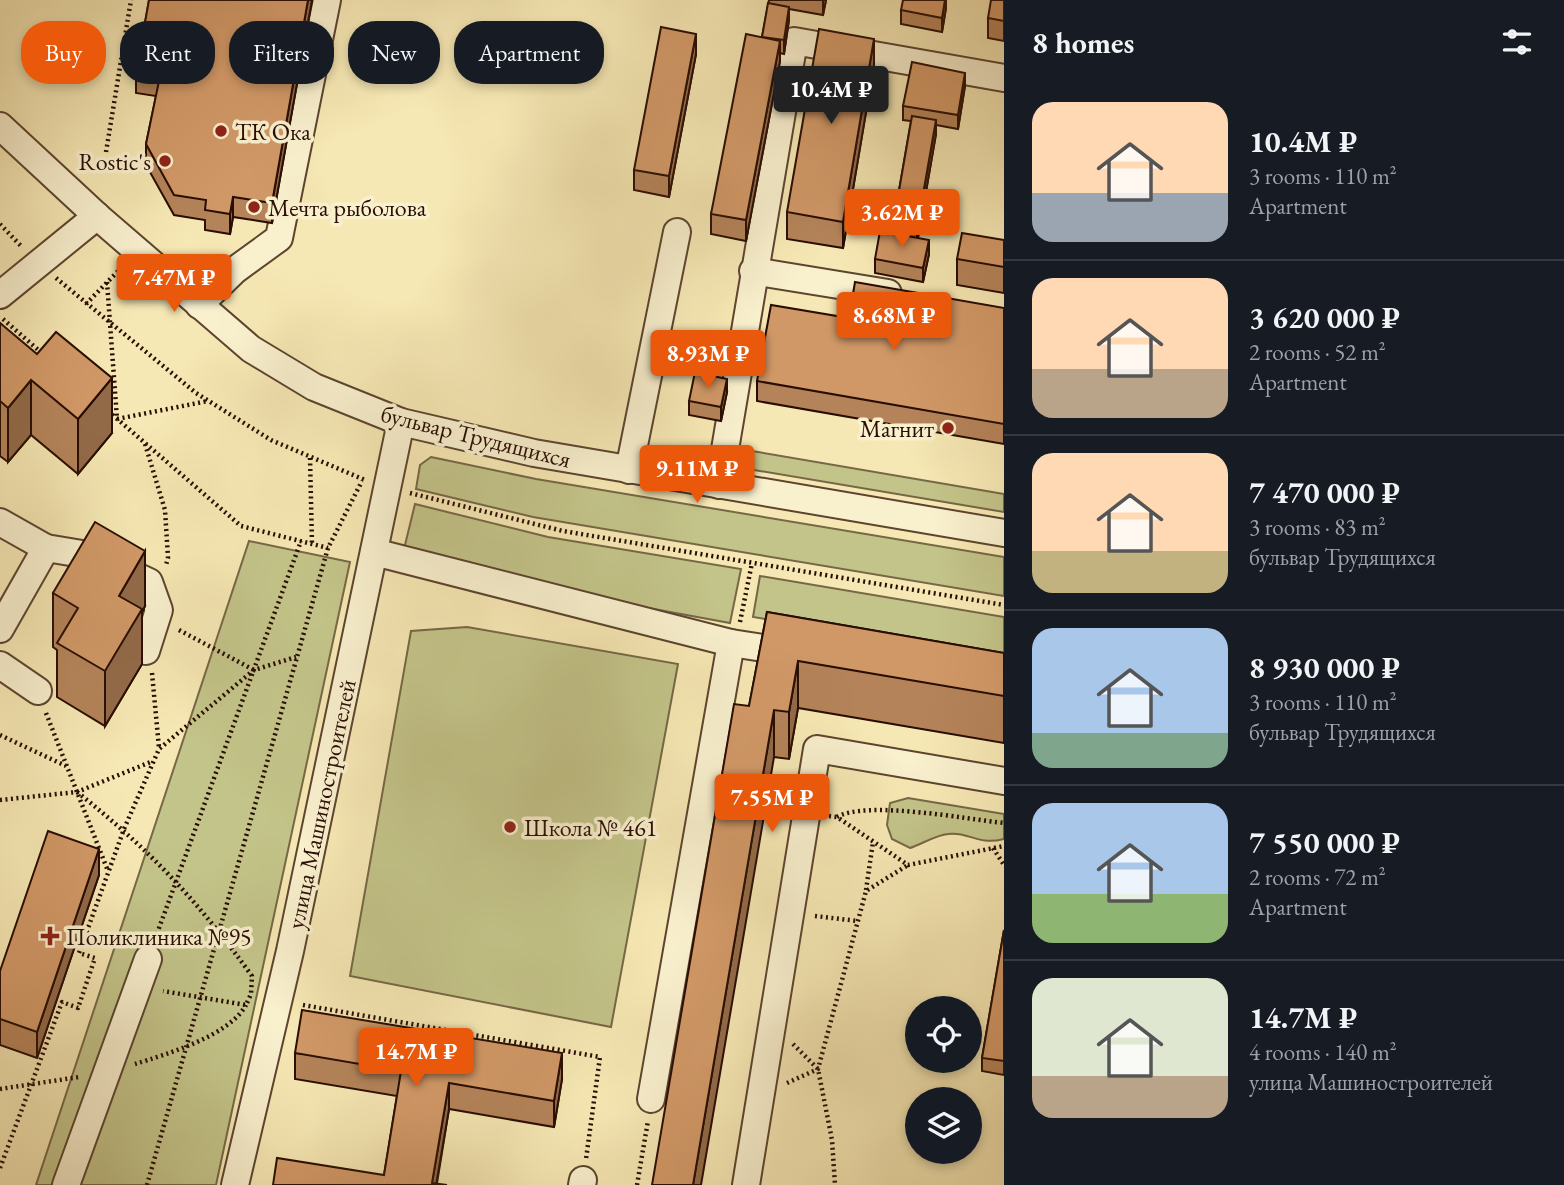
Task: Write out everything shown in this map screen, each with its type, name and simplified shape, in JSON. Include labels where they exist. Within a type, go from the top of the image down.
[{"type":"street","points":[[199,305],[235,270],[279,238],[327,0]]},
{"type":"street","points":[[719,485],[753,271],[794,41],[1004,78]]},
{"type":"street","name":"бульвар Трудящихся","points":[[0,126],[97,216],[250,349],[314,387],[401,422],[534,453],[1004,533]]},
{"type":"street","points":[[0,295],[97,216]]},
{"type":"street","points":[[629,470],[677,232]]},
{"type":"street","points":[[753,271],[912,297]]},
{"type":"street","name":"улица Машиностроителей","points":[[235,1185],[290,951],[401,422]]},
{"type":"street","points":[[0,522],[46,548],[94,556],[149,582],[155,607],[146,651]]},
{"type":"street","points":[[0,629],[46,548]]},
{"type":"street","points":[[374,552],[734,643],[817,657]]},
{"type":"street","points":[[651,1099],[734,643]]},
{"type":"street","points":[[0,665],[38,691]]},
{"type":"street","points":[[746,1185],[817,749],[1004,781]]},
{"type":"street","points":[[66,1185],[148,959]]},
{"type":"path","points":[[106,152],[131,0]]},
{"type":"path","points":[[0,224],[39,264],[110,325],[209,401],[271,440],[373,483]]},
{"type":"path","points":[[86,304],[125,264]]},
{"type":"path","points":[[107,282],[117,419]]},
{"type":"path","points":[[0,317],[49,359]]},
{"type":"path","points":[[117,419],[209,401]]},
{"type":"path","points":[[98,402],[241,526],[328,548]]},
{"type":"path","points":[[145,442],[165,510],[168,558],[155,607],[254,670]]},
{"type":"path","points":[[310,458],[312,544]]},
{"type":"path","points":[[146,1185],[328,548],[363,479]]},
{"type":"path","points":[[399,490],[562,531],[1004,605]]},
{"type":"path","points":[[148,959],[301,541]]},
{"type":"path","points":[[734,643],[752,563]]},
{"type":"path","points":[[146,651],[152,672],[159,749]]},
{"type":"path","points":[[0,1168],[62,1002],[78,1007],[95,958],[79,953],[124,829],[159,749],[254,670],[296,657]]},
{"type":"path","points":[[38,691],[108,872]]},
{"type":"path","points":[[0,735],[67,767]]},
{"type":"path","points":[[0,800],[77,792],[153,761]]},
{"type":"path","points":[[77,792],[124,829],[177,879],[252,975],[251,994],[246,1005],[138,986]]},
{"type":"path","points":[[837,817],[847,811],[880,810],[1004,823]]},
{"type":"path","points":[[806,814],[837,817],[908,865]]},
{"type":"path","points":[[835,1185],[832,1140],[818,1069],[866,891],[873,842]]},
{"type":"path","points":[[866,891],[908,865],[1004,846]]},
{"type":"path","points":[[993,848],[1004,865]]},
{"type":"path","points":[[790,913],[858,921]]},
{"type":"path","points":[[298,1004],[600,1057],[582,1183]]},
{"type":"path","points":[[772,1023],[818,1069]]},
{"type":"path","points":[[760,1094],[818,1069]]},
{"type":"path","points":[[638,1185],[651,1099]]},
{"type":"green space","points":[[752,451],[1004,494],[1004,512],[748,469]]},
{"type":"green space","points":[[431,457],[536,479],[1004,557],[1004,596],[533,517],[416,489],[420,465]]},
{"type":"green space","points":[[415,504],[548,537],[741,569],[730,623],[621,603],[404,549]]},
{"type":"green space","points":[[249,541],[350,562],[216,1185],[36,1185]]},
{"type":"green space","points":[[760,576],[1004,617],[1004,659],[753,617]]},
{"type":"green space","points":[[467,627],[678,664],[611,1027],[350,976],[411,631]]},
{"type":"green space","points":[[908,798],[1004,814],[1004,839],[987,841],[962,834],[948,834],[910,848],[892,839],[887,825],[890,803]]},
{"type":"building","name":"ТК Ока","points":[[149,0],[308,0],[304,21],[229,21],[229,84],[293,84],[272,203],[233,197],[230,214],[205,210],[206,200],[174,195],[146,144],[158,84],[215,84],[215,21],[145,21]]},
{"type":"building","points":[[903,0],[945,0],[942,18],[901,10]]},
{"type":"building","points":[[991,0],[1004,0],[1004,21],[988,18]]},
{"type":"building","points":[[768,3],[789,7],[784,40],[762,37]]},
{"type":"building","points":[[661,27],[696,34],[669,176],[634,170]]},
{"type":"building","points":[[819,29],[874,39],[843,222],[787,212]]},
{"type":"building","points":[[746,34],[780,41],[746,220],[711,214]]},
{"type":"building","points":[[912,62],[965,73],[958,115],[903,106]]},
{"type":"building","points":[[912,116],[936,120],[917,229],[893,225]]},
{"type":"building","points":[[880,231],[929,240],[923,268],[875,259]]},
{"type":"building","points":[[962,233],[1004,240],[1004,267],[957,259]]},
{"type":"building","points":[[855,282],[1004,308],[1004,424],[757,381],[771,305],[849,318]]},
{"type":"building","points":[[0,323],[37,354],[56,332],[112,378],[78,419],[31,380],[8,408],[0,401]]},
{"type":"building","points":[[695,372],[727,379],[721,407],[689,401]]},
{"type":"building","points":[[95,522],[145,551],[119,596],[142,609],[105,671],[57,643],[78,608],[53,593]]},
{"type":"building","points":[[767,612],[1004,653],[1004,696],[798,661],[789,712],[774,710],[693,1185],[652,1185],[734,704],[749,706]]},
{"type":"building","name":"Поликлиника №95","points":[[48,831],[99,849],[37,1032],[0,1019],[0,971]]},
{"type":"building","points":[[1004,930],[1004,1061],[982,1058]]},
{"type":"building","points":[[302,1010],[562,1053],[554,1101],[449,1083],[432,1183],[447,1185],[273,1185],[277,1158],[384,1175],[401,1071],[295,1053]]},
{"type":"place","name":"ТК Ока","points":[[221,131]]},
{"type":"place","name":"Rostic's","points":[[165,161]]},
{"type":"place","name":"Мечта рыболова","points":[[254,207]]},
{"type":"place","name":"Магнит","points":[[948,428]]},
{"type":"place","name":"Школа № 461","points":[[510,827]]},
{"type":"place","name":"Поликлиника №95","points":[[50,936]]}]
